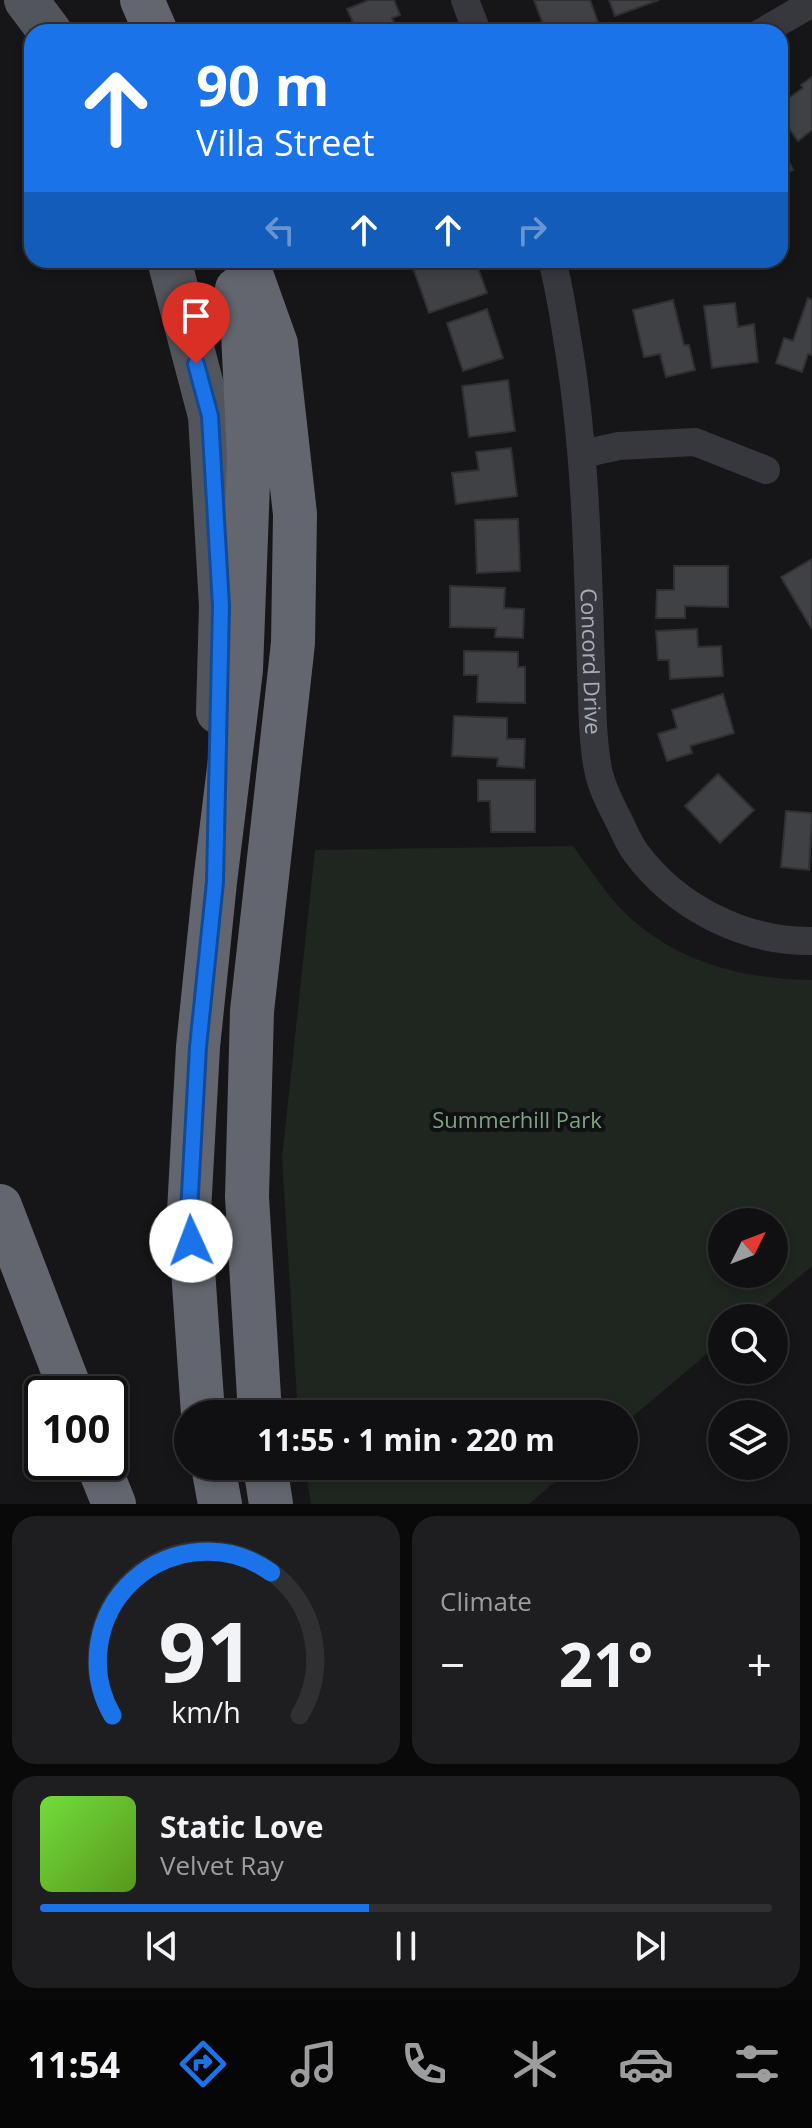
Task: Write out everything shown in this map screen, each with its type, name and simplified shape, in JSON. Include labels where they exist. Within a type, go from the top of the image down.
[{"type":"highway","points":[[142,0],[152,24]]},
{"type":"highway","points":[[202,1400],[189,1212],[198,1047],[241,670],[249,457],[242,312],[232,268]]},
{"type":"highway","points":[[249,268],[276,344],[295,514],[293,643],[252,1011],[247,1197],[259,1400]]},
{"type":"highway","points":[[0,1206],[65,1376]]},
{"type":"highway","points":[[104,1480],[114,1504]]},
{"type":"highway","points":[[216,1480],[220,1504]]},
{"type":"highway","points":[[267,1480],[271,1504]]},
{"type":"main road","points":[[26,0],[44,24]]},
{"type":"main road","points":[[171,268],[210,416],[221,606],[215,882]]},
{"type":"street","points":[[465,0],[474,24]]},
{"type":"street","points":[[776,24],[812,3]]},
{"type":"street","name":"Concord Drive","points":[[554,268],[577,399],[582,454],[593,726],[598,771],[635,852],[667,886],[701,910],[740,930],[784,941],[812,941]]},
{"type":"street","points":[[582,454],[619,446],[695,442],[766,470]]},
{"type":"green space","name":"Summerhill Park","points":[[573,846],[626,914],[667,945],[737,972],[812,980],[812,1266],[788,1286],[788,1208],[708,1208],[708,1288],[786,1288],[767,1304],[708,1304],[708,1353],[638,1412],[638,1400],[297,1400],[282,1158],[315,850]]},
{"type":"green space","points":[[307,1480],[557,1480],[529,1504],[311,1504]]},
{"type":"building","points":[[369,0],[394,0],[400,15],[392,18],[395,24],[348,24],[353,22],[347,9]]},
{"type":"building","points":[[534,0],[590,0],[598,22],[592,24],[543,24]]},
{"type":"building","points":[[609,0],[659,0],[615,16]]},
{"type":"building","points":[[812,77],[812,130],[798,141],[788,127],[788,98],[803,88],[801,85]]},
{"type":"building","points":[[413,268],[478,268],[487,293],[429,313]]},
{"type":"building","points":[[808,298],[812,300],[812,355],[808,354],[802,372],[776,363],[784,338],[793,341]]},
{"type":"building","points":[[673,300],[684,345],[689,345],[695,370],[666,377],[660,354],[644,357],[633,310]]},
{"type":"building","points":[[735,303],[738,327],[754,324],[758,362],[712,368],[704,306]]},
{"type":"building","points":[[487,309],[503,358],[463,371],[447,323]]},
{"type":"building","points":[[508,380],[515,431],[469,437],[462,386]]},
{"type":"building","points":[[511,448],[517,496],[456,504],[452,473],[479,470],[476,452]]},
{"type":"building","points":[[518,519],[520,571],[477,573],[475,520]]},
{"type":"building","points":[[812,559],[812,627],[811,628],[781,577]]},
{"type":"building","points":[[674,566],[728,566],[728,607],[685,606],[685,618],[656,618],[657,590],[674,590]]},
{"type":"building","points":[[450,586],[505,588],[504,608],[524,609],[523,638],[495,637],[496,628],[450,627]]},
{"type":"building","points":[[697,629],[698,647],[721,646],[723,676],[670,679],[669,660],[658,660],[656,631]]},
{"type":"building","points":[[464,651],[518,652],[518,667],[525,667],[525,703],[477,702],[478,675],[464,675]]},
{"type":"building","points":[[723,694],[734,733],[690,746],[692,753],[667,761],[658,734],[677,728],[672,710]]},
{"type":"building","points":[[454,716],[507,718],[507,739],[525,739],[524,768],[497,766],[498,758],[452,756]]},
{"type":"building","points":[[718,774],[754,810],[720,843],[685,806]]},
{"type":"building","points":[[478,780],[535,780],[535,832],[491,832],[490,801],[478,801]]},
{"type":"building","points":[[786,811],[812,813],[809,870],[781,867]]},
{"type":"route","points":[[191,1241],[189,1212],[198,1047],[215,882],[221,606],[210,416],[196,364]]}]
